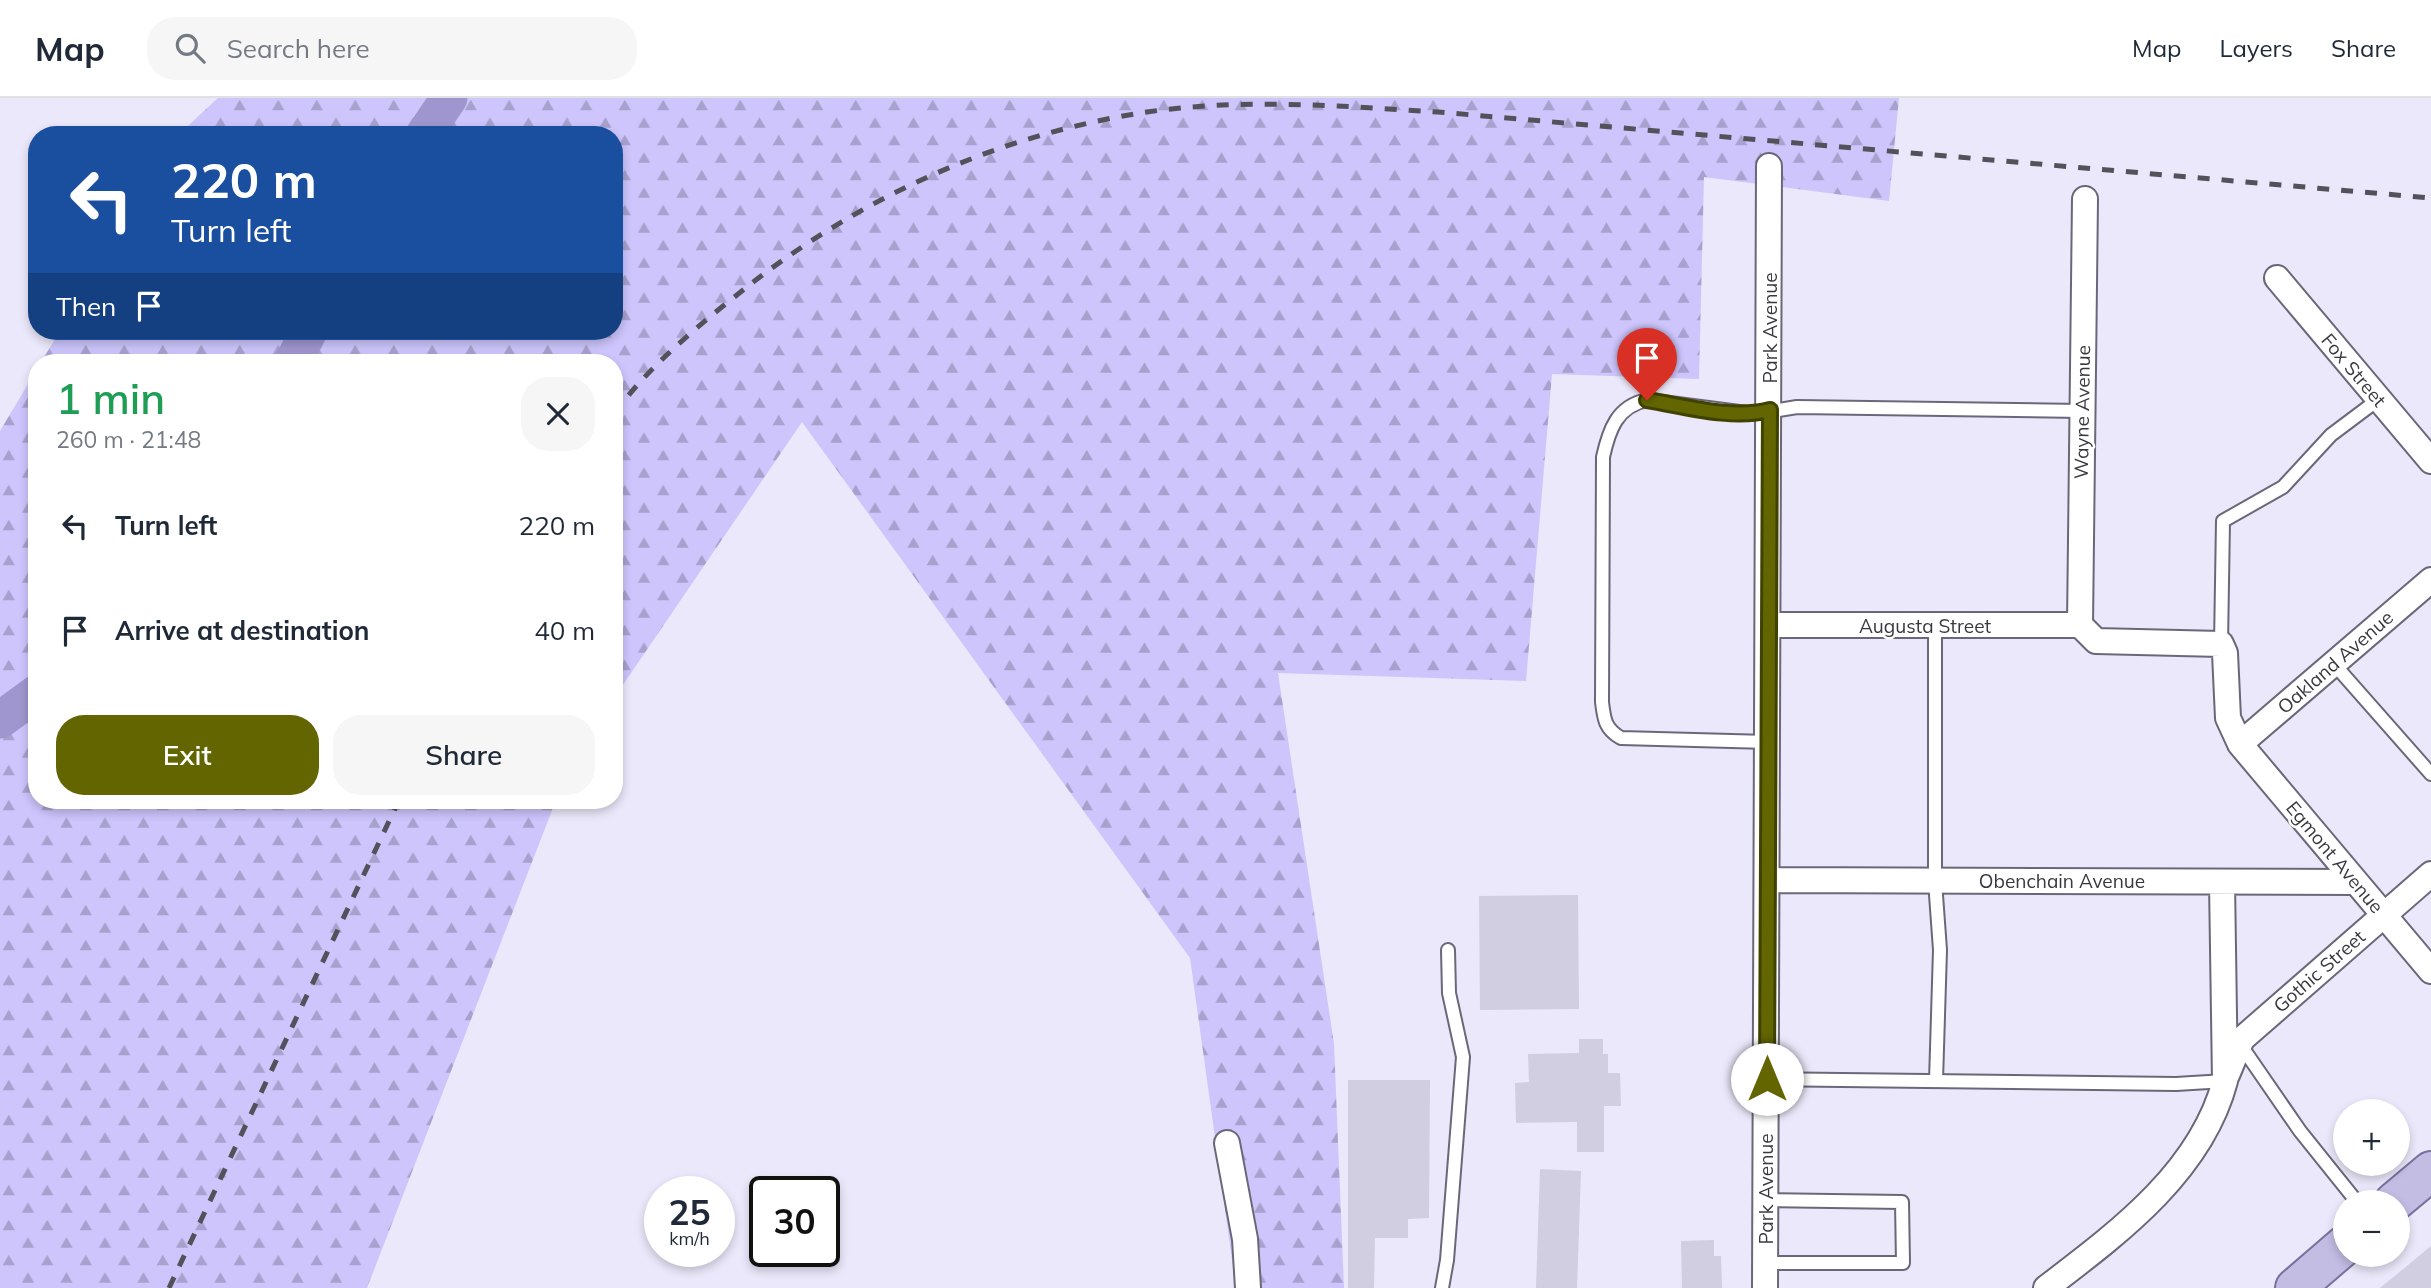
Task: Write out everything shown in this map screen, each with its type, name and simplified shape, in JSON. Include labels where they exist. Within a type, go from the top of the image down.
[{"type":"main road","points":[[2408,1190],[2431,1171]]},
{"type":"main road","points":[[2295,1288],[2333,1255]]},
{"type":"street","name":"Park Avenue","points":[[1766,1276],[1769,166]]},
{"type":"street","name":"Wayne Avenue","points":[[2080,625],[2085,199]]},
{"type":"street","name":"Fox Street","points":[[2277,278],[2431,461]]},
{"type":"street","name":"Oakland Avenue","points":[[2240,744],[2431,580]]},
{"type":"street","name":"Augusta Street","points":[[1769,625],[2080,625]]},
{"type":"street","points":[[2080,625],[2096,641],[2221,644]]},
{"type":"street","name":"Egmont Avenue","points":[[2221,644],[2225,653],[2228,718],[2240,744],[2431,971]]},
{"type":"street","name":"Gothic Street","points":[[2046,1288],[2108,1241],[2170,1179],[2204,1133],[2218,1107],[2240,1043],[2296,989],[2431,874]]},
{"type":"street","name":"Obenchain Avenue","points":[[1768,880],[2356,882]]},
{"type":"street","name":"Gothic Street","points":[[2222,882],[2225,1081]]},
{"type":"street","points":[[1227,1143],[1245,1239],[1248,1288]]},
{"type":"lane","points":[[2221,644],[2223,521],[2283,487],[2331,435],[2379,399]]},
{"type":"lane","points":[[1768,742],[1636,740],[1621,738],[1611,732],[1605,723],[1602,702],[1601,497],[1603,457],[1614,423],[1634,403],[1647,400],[1755,414],[1797,407],[2082,411]]},
{"type":"lane","points":[[1935,626],[1934,881],[1940,950],[1936,1081]]},
{"type":"lane","points":[[2334,664],[2431,774]]},
{"type":"lane","points":[[1442,1288],[1447,1260],[1463,1057],[1449,993],[1448,950]]},
{"type":"lane","points":[[2240,1043],[2300,1131],[2347,1190]]},
{"type":"lane","points":[[1767,1079],[2176,1084],[2225,1081]]},
{"type":"lane","points":[[1766,1200],[1902,1202],[1903,1262],[1766,1276]]},
{"type":"green space","points":[[218,98],[1899,98],[1889,201],[1704,177],[1699,379],[1552,374],[1526,681],[1278,673],[1334,1044],[1344,1288],[1236,1288],[1190,958],[802,422],[623,685],[623,354],[46,354],[54,340],[623,340],[623,126],[188,126]]},
{"type":"green space","points":[[28,384],[28,809],[553,809],[367,1288],[0,1288],[0,431]]},
{"type":"building","points":[[1578,895],[1579,1009],[1480,1010],[1479,896]]},
{"type":"building","points":[[1579,1039],[1603,1039],[1603,1054],[1608,1054],[1608,1073],[1620,1073],[1621,1106],[1604,1106],[1604,1152],[1577,1152],[1577,1122],[1516,1123],[1515,1083],[1529,1082],[1528,1054],[1579,1053]]},
{"type":"building","points":[[1348,1080],[1430,1080],[1429,1218],[1408,1219],[1408,1238],[1375,1238],[1374,1288],[1348,1288]]},
{"type":"building","points":[[1540,1169],[1581,1171],[1577,1288],[1536,1288]]},
{"type":"building","points":[[1714,1240],[1714,1256],[1721,1256],[1722,1288],[1682,1288],[1681,1241]]},
{"type":"building","points":[[2431,1246],[2431,1288],[2380,1288],[2406,1267],[2410,1267],[2410,1263]]},
{"type":"waterway","points":[[430,126],[449,98]]},
{"type":"waterway","points":[[297,354],[304,340]]},
{"type":"waterway","points":[[0,720],[28,700]]},
{"type":"railway","points":[[623,402],[661,361],[734,297],[796,251],[842,222],[938,172],[989,152],[1040,135],[1147,112],[1256,104],[1438,112],[2431,198]]},
{"type":"railway","points":[[169,1288],[395,809]]},
{"type":"route","points":[[1647,400],[1755,414],[1770,410],[1767,1079]]}]
